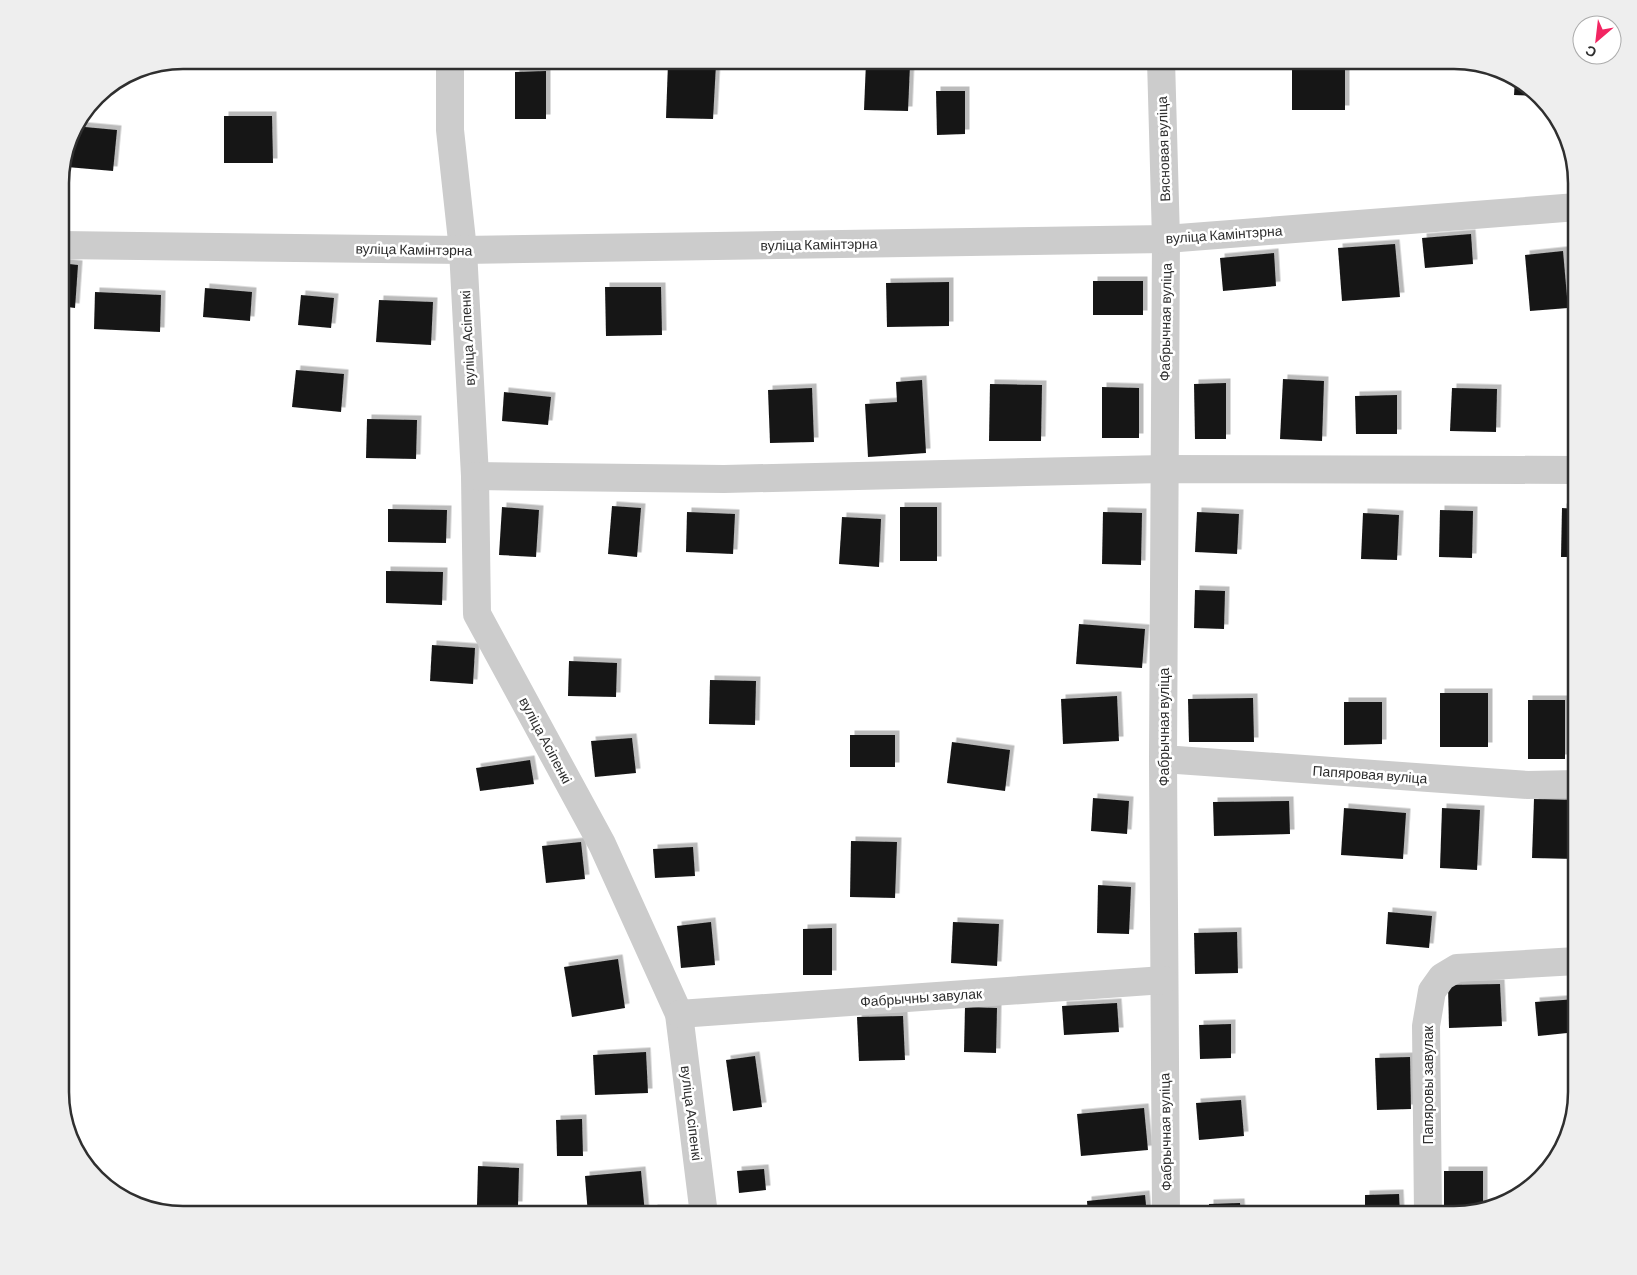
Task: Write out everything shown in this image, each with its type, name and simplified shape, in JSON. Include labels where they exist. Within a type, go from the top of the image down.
[{"type":"street","name":"вуліца Асіпенкі","points":[[450,69],[450,130],[463,250],[475,476],[478,614],[602,844],[679,1014],[703,1206]]},
{"type":"street","name":"Вясновая вуліца","points":[[1161,69],[1166,239]]},
{"type":"street","name":"вуліца Камінтэрна","points":[[69,245],[463,250],[1166,239],[1568,208]]},
{"type":"street","name":"Фабрычная вуліца","points":[[1166,239],[1163,759],[1166,1206]]},
{"type":"street","points":[[475,476],[724,479],[1164,469],[1568,470]]},
{"type":"street","name":"Папяровая вуліца","points":[[1163,759],[1528,785],[1568,784]]},
{"type":"street","name":"Папяровы завулак","points":[[1428,1206],[1426,1026],[1432,991],[1442,977],[1457,968],[1568,962]]},
{"type":"street","name":"Фабрычны завулак","points":[[679,1014],[1164,980]]},
{"type":"building","points":[[668,69],[716,69],[713,119],[666,118]]},
{"type":"building","points":[[866,69],[910,69],[908,111],[864,110]]},
{"type":"building","points":[[1292,69],[1345,69],[1345,110],[1292,110]]},
{"type":"building","points":[[546,71],[546,119],[515,119],[515,72]]},
{"type":"building","points":[[1515,86],[1528,96],[1514,95]]},
{"type":"building","points":[[936,91],[965,91],[965,134],[937,135]]},
{"type":"building","points":[[224,116],[272,116],[273,163],[224,163]]},
{"type":"building","points":[[83,127],[117,130],[113,171],[70,167],[75,146]]},
{"type":"building","points":[[1471,234],[1473,264],[1425,268],[1422,238]]},
{"type":"building","points":[[1395,244],[1400,297],[1342,301],[1338,248]]},
{"type":"building","points":[[1563,251],[1568,308],[1530,311],[1525,255]]},
{"type":"building","points":[[1274,253],[1276,286],[1223,291],[1220,258]]},
{"type":"building","points":[[69,264],[78,265],[75,308],[69,307]]},
{"type":"building","points":[[1093,281],[1143,281],[1143,315],[1093,315]]},
{"type":"building","points":[[949,282],[949,326],[887,327],[886,283]]},
{"type":"building","points":[[605,287],[661,287],[662,335],[606,336]]},
{"type":"building","points":[[205,288],[252,292],[250,321],[203,317]]},
{"type":"building","points":[[95,292],[161,295],[160,332],[94,329]]},
{"type":"building","points":[[301,295],[334,298],[331,328],[298,325]]},
{"type":"building","points":[[379,300],[433,302],[431,345],[376,342]]},
{"type":"building","points":[[296,370],[344,374],[341,412],[292,407]]},
{"type":"building","points":[[1283,379],[1324,381],[1322,441],[1280,439]]},
{"type":"building","points":[[922,380],[926,453],[868,457],[865,404],[897,402],[896,382]]},
{"type":"building","points":[[1226,383],[1226,439],[1195,439],[1194,384]]},
{"type":"building","points":[[990,384],[1042,385],[1041,441],[989,441]]},
{"type":"building","points":[[1102,387],[1139,388],[1139,438],[1102,438]]},
{"type":"building","points":[[812,388],[814,442],[770,443],[768,390]]},
{"type":"building","points":[[1452,388],[1497,389],[1496,432],[1450,431]]},
{"type":"building","points":[[504,392],[551,397],[548,425],[502,421]]},
{"type":"building","points":[[1397,395],[1397,434],[1356,434],[1355,396]]},
{"type":"building","points":[[367,419],[417,420],[416,459],[366,458]]},
{"type":"building","points":[[612,506],[641,508],[637,557],[608,554]]},
{"type":"building","points":[[502,507],[539,510],[536,557],[499,555]]},
{"type":"building","points":[[900,507],[937,507],[937,561],[900,561]]},
{"type":"building","points":[[1562,508],[1568,508],[1568,557],[1561,557]]},
{"type":"building","points":[[388,509],[447,510],[446,543],[388,542]]},
{"type":"building","points":[[1440,510],[1473,511],[1472,558],[1439,557]]},
{"type":"building","points":[[687,512],[735,514],[733,554],[686,552]]},
{"type":"building","points":[[1103,512],[1142,513],[1141,565],[1102,564]]},
{"type":"building","points":[[1197,512],[1239,514],[1237,554],[1195,552]]},
{"type":"building","points":[[1363,513],[1399,515],[1397,560],[1361,559]]},
{"type":"building","points":[[842,517],[881,519],[879,567],[839,564]]},
{"type":"building","points":[[386,571],[443,572],[442,605],[386,603]]},
{"type":"building","points":[[1195,590],[1225,591],[1224,629],[1194,628]]},
{"type":"building","points":[[1079,624],[1145,629],[1142,668],[1076,664]]},
{"type":"building","points":[[432,645],[475,648],[473,684],[430,681]]},
{"type":"building","points":[[569,661],[617,663],[616,697],[568,696]]},
{"type":"building","points":[[710,680],[756,681],[755,725],[709,724]]},
{"type":"building","points":[[1440,693],[1488,693],[1488,747],[1440,747]]},
{"type":"building","points":[[1117,696],[1119,741],[1063,744],[1061,699]]},
{"type":"building","points":[[1253,698],[1254,742],[1189,742],[1188,699]]},
{"type":"building","points":[[1528,700],[1565,700],[1565,759],[1528,759]]},
{"type":"building","points":[[1344,702],[1382,702],[1382,744],[1344,745]]},
{"type":"building","points":[[850,735],[895,735],[895,767],[850,767]]},
{"type":"building","points":[[632,738],[636,773],[595,777],[591,741]]},
{"type":"building","points":[[952,742],[1010,750],[1005,791],[947,783]]},
{"type":"building","points":[[530,760],[534,784],[480,791],[476,768]]},
{"type":"building","points":[[1093,798],[1129,801],[1127,834],[1091,831]]},
{"type":"building","points":[[1534,799],[1568,800],[1568,859],[1532,858]]},
{"type":"building","points":[[1289,801],[1290,834],[1214,836],[1213,802]]},
{"type":"building","points":[[1344,808],[1406,813],[1403,859],[1341,855]]},
{"type":"building","points":[[1442,808],[1480,810],[1477,870],[1440,868]]},
{"type":"building","points":[[851,841],[897,842],[895,898],[850,897]]},
{"type":"building","points":[[581,842],[585,879],[546,883],[542,846]]},
{"type":"building","points":[[693,847],[695,876],[655,878],[653,849]]},
{"type":"building","points":[[1098,885],[1131,887],[1129,934],[1097,933]]},
{"type":"building","points":[[1388,912],[1432,916],[1429,948],[1386,944]]},
{"type":"building","points":[[711,922],[715,965],[681,968],[677,926]]},
{"type":"building","points":[[953,922],[999,924],[997,966],[951,963]]},
{"type":"building","points":[[832,928],[832,975],[803,975],[803,929]]},
{"type":"building","points":[[1237,932],[1238,973],[1195,974],[1194,933]]},
{"type":"building","points":[[618,959],[625,1008],[572,1017],[564,967]]},
{"type":"building","points":[[1500,984],[1502,1026],[1449,1028],[1448,985]]},
{"type":"building","points":[[1568,1000],[1568,1033],[1538,1036],[1535,1002]]},
{"type":"building","points":[[1117,1003],[1119,1032],[1064,1035],[1062,1006]]},
{"type":"building","points":[[965,1007],[997,1008],[996,1053],[964,1052]]},
{"type":"building","points":[[903,1016],[905,1060],[859,1061],[857,1017]]},
{"type":"building","points":[[1231,1024],[1231,1058],[1200,1059],[1199,1025]]},
{"type":"building","points":[[646,1052],[648,1093],[595,1095],[593,1055]]},
{"type":"building","points":[[755,1056],[762,1107],[733,1111],[726,1060]]},
{"type":"building","points":[[1410,1057],[1411,1109],[1377,1110],[1375,1058]]},
{"type":"building","points":[[1241,1100],[1244,1136],[1199,1140],[1196,1103]]},
{"type":"building","points":[[1144,1108],[1148,1150],[1081,1156],[1077,1114]]},
{"type":"building","points":[[582,1119],[583,1156],[557,1156],[556,1120]]},
{"type":"building","points":[[478,1166],[519,1168],[518,1206],[477,1205]]},
{"type":"building","points":[[764,1169],[766,1190],[739,1193],[737,1171]]},
{"type":"building","points":[[641,1171],[644,1206],[587,1206],[585,1176]]},
{"type":"building","points":[[1444,1171],[1483,1171],[1483,1202],[1444,1206]]},
{"type":"building","points":[[1399,1194],[1400,1206],[1365,1206],[1365,1195]]},
{"type":"building","points":[[1145,1195],[1146,1206],[1087,1206],[1087,1201]]},
{"type":"building","points":[[1240,1203],[1240,1206],[1209,1206],[1209,1204]]}]
